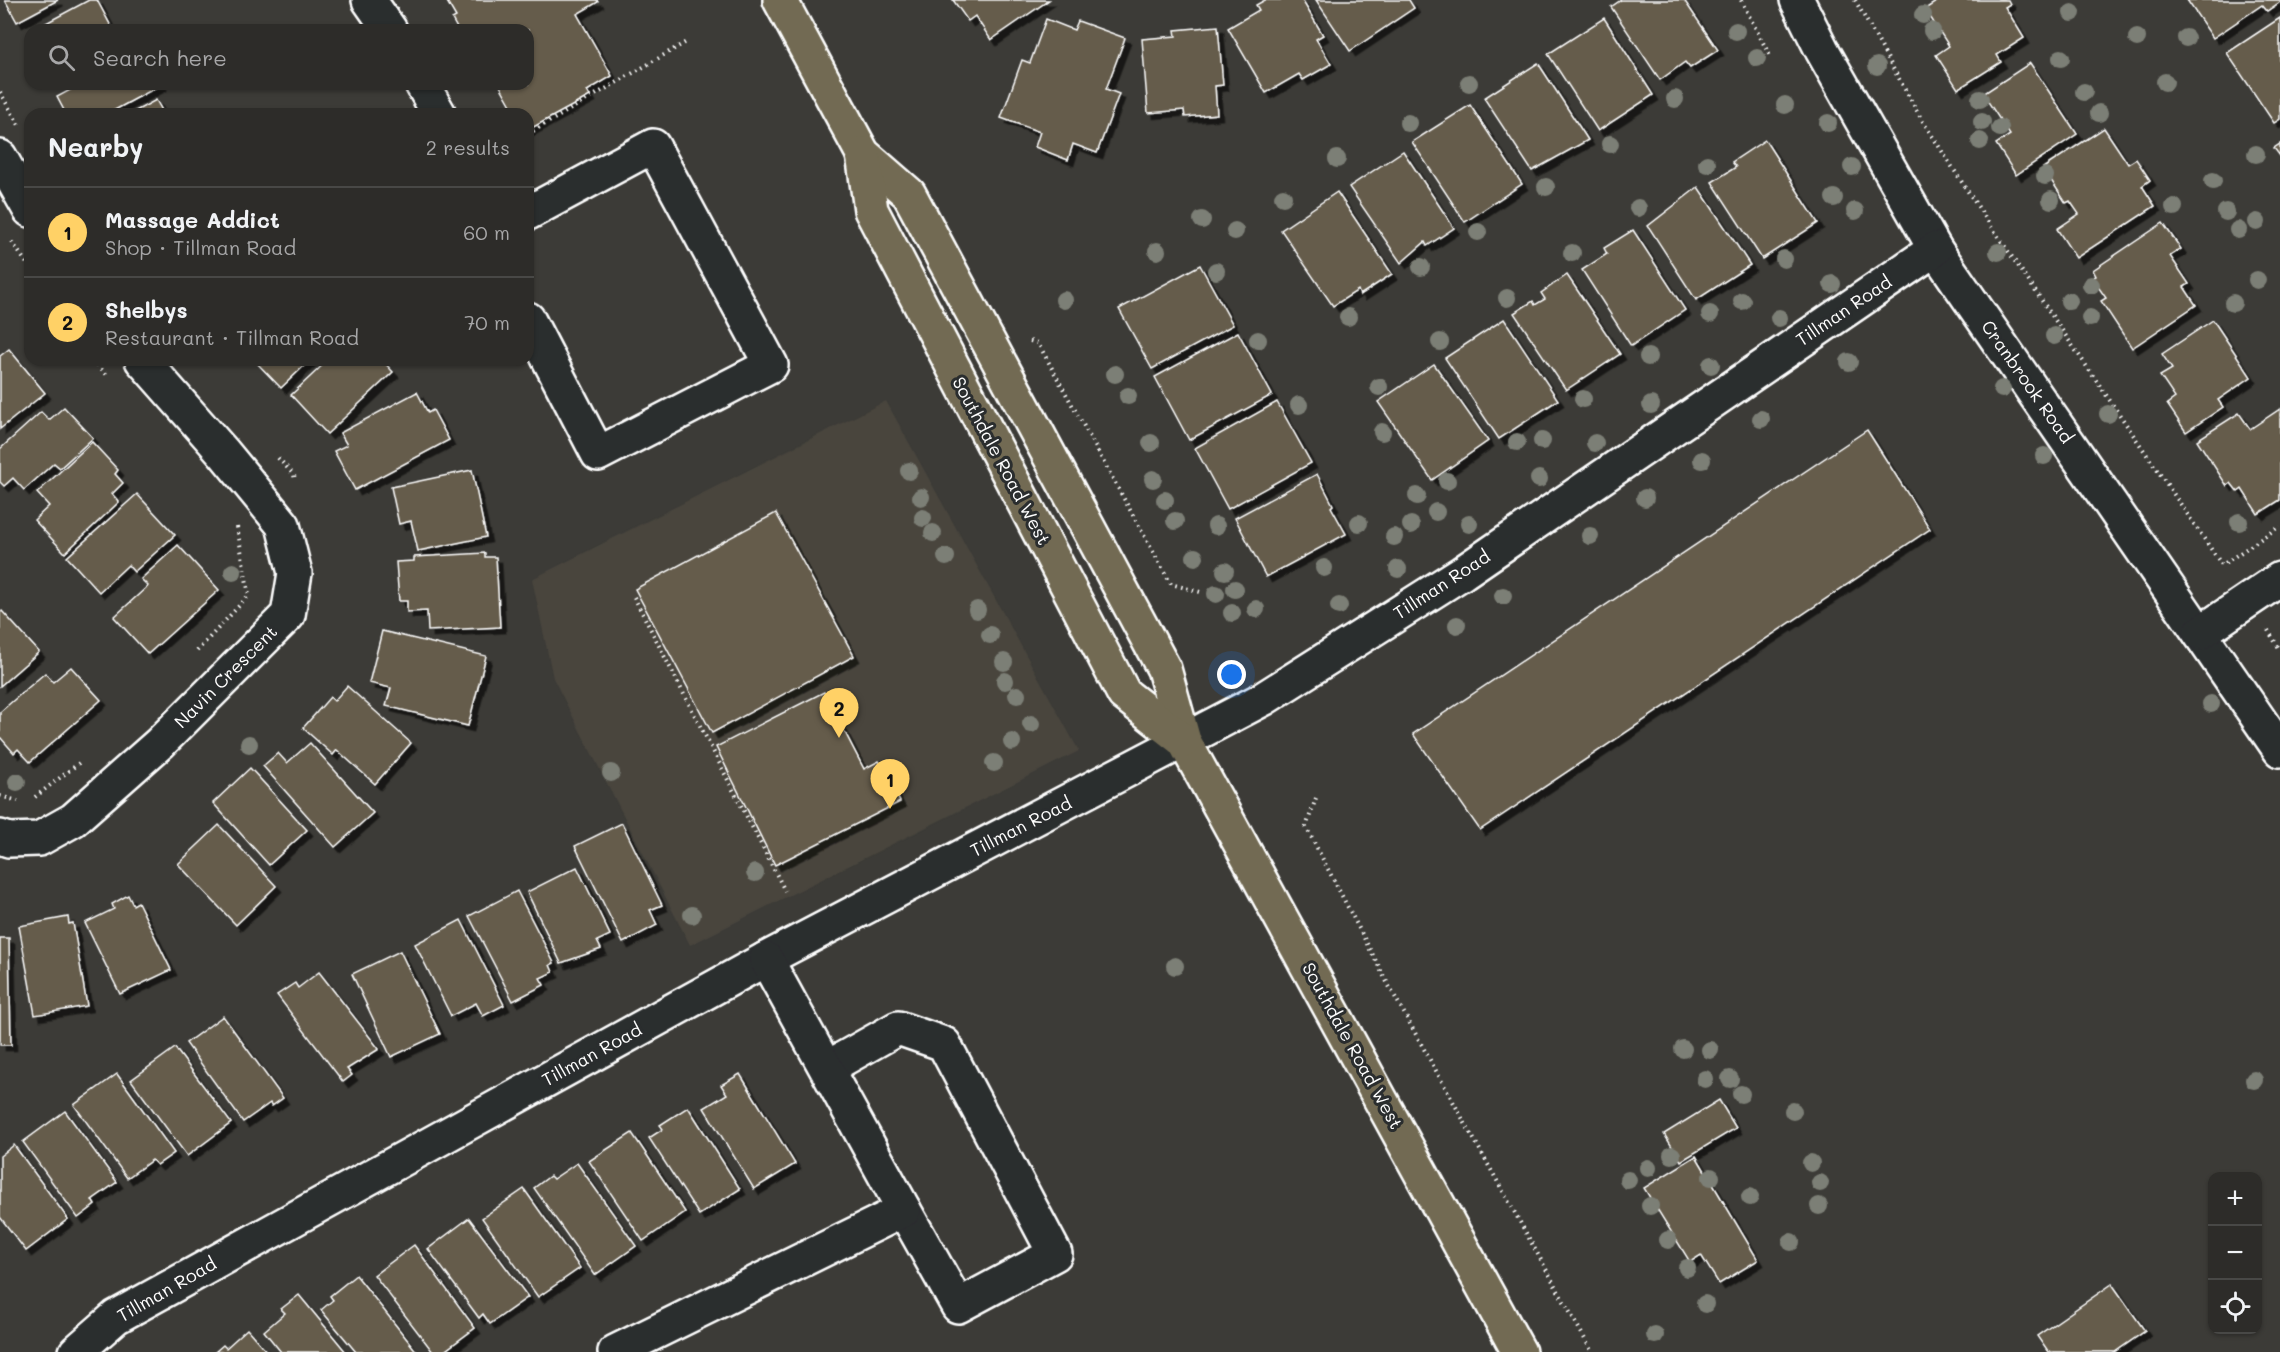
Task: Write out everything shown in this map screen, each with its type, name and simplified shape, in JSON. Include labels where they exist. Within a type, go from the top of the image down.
[{"type":"main road","name":"Southdale Road West","points":[[780,0],[863,154],[871,210],[1124,693],[1184,741]]},
{"type":"main road","name":"Southdale Road West","points":[[863,154],[909,194],[1164,669],[1184,741],[1519,1352]]},
{"type":"street","points":[[369,0],[386,24]]},
{"type":"street","name":"Cranbrook Road","points":[[1797,0],[1822,50],[1935,249],[2280,750]]},
{"type":"street","points":[[425,90],[436,108]]},
{"type":"street","points":[[534,210],[653,146],[771,365],[598,454],[534,331]]},
{"type":"street","points":[[0,157],[24,199]]},
{"type":"street","name":"Tillman Road","points":[[76,1352],[116,1317],[766,959],[1184,741],[1307,673],[1462,573],[1935,249]]},
{"type":"street","name":"Navin Crescent","points":[[0,837],[9,840],[39,839],[73,820],[160,742],[288,615],[295,573],[283,525],[224,453],[147,366]]},
{"type":"street","points":[[2200,633],[2280,579]]},
{"type":"street","points":[[766,959],[958,1305],[1055,1254],[944,1044],[898,1028],[827,1068]]},
{"type":"street","points":[[615,1352],[904,1210]]},
{"type":"path","points":[[1742,0],[1771,58]]},
{"type":"path","points":[[1855,0],[1940,148],[2222,564],[2280,526]]},
{"type":"path","points":[[534,131],[688,41]]},
{"type":"path","points":[[0,92],[20,128]]},
{"type":"path","points":[[6,233],[24,259]]},
{"type":"path","points":[[1038,343],[1171,584],[1204,593]]},
{"type":"path","points":[[99,366],[116,385]]},
{"type":"path","points":[[193,656],[249,595],[235,519]]},
{"type":"path","points":[[634,597],[785,891]]},
{"type":"path","points":[[2269,632],[2280,650]]},
{"type":"path","points":[[0,796],[26,804],[82,760]]},
{"type":"path","points":[[1316,798],[1306,827],[1388,984],[1592,1352]]},
{"type":"shaded area","points":[[886,401],[1079,751],[690,945],[553,678],[532,579]]},
{"type":"building","points":[[5,0],[58,0],[17,22]]},
{"type":"building","points":[[89,0],[97,0],[110,24],[44,24]]},
{"type":"building","points":[[446,0],[597,0],[598,2],[577,14],[612,76],[587,91],[590,96],[534,127],[534,108],[513,108],[502,90],[534,90],[534,24],[455,24],[452,19],[456,17]]},
{"type":"building","points":[[953,0],[1049,0],[991,40],[975,16],[968,21]]},
{"type":"building","points":[[1265,0],[1302,0],[1323,35],[1316,39],[1331,64],[1303,80],[1299,74],[1266,93],[1228,28],[1259,10],[1256,5]]},
{"type":"building","points":[[1316,0],[1409,0],[1414,8],[1350,51]]},
{"type":"building","points":[[1621,0],[1684,0],[1718,50],[1690,68],[1685,62],[1660,80],[1611,7]]},
{"type":"building","points":[[1939,0],[2008,0],[2010,4],[2005,7],[2024,38],[1997,55],[2001,62],[1958,89],[1936,55],[1949,46],[1925,9]]},
{"type":"building","points":[[2187,0],[2280,0],[2280,2],[2267,11],[2262,5],[2213,38]]},
{"type":"building","points":[[1604,18],[1653,95],[1598,131],[1548,54]]},
{"type":"building","points":[[2280,18],[2280,119],[2274,123],[2227,53]]},
{"type":"building","points":[[1046,19],[1074,30],[1078,21],[1125,38],[1106,89],[1119,94],[1097,153],[1073,144],[1068,160],[1035,147],[1040,132],[1001,118],[1022,60],[1030,63]]},
{"type":"building","points":[[1218,26],[1223,85],[1215,86],[1217,114],[1185,117],[1184,110],[1148,113],[1142,39],[1176,36],[1175,30]]},
{"type":"building","points":[[1538,63],[1588,140],[1532,171],[1484,98]]},
{"type":"building","points":[[2030,63],[2077,134],[2016,175],[1996,144],[2010,135],[1983,94]]},
{"type":"building","points":[[70,90],[152,90],[118,108],[63,108],[57,97]]},
{"type":"building","points":[[156,100],[161,108],[141,108]]},
{"type":"building","points":[[1470,105],[1522,184],[1465,222],[1412,142]]},
{"type":"building","points":[[2104,128],[2128,164],[2136,159],[2150,180],[2142,186],[2155,206],[2076,258],[2057,229],[2079,214],[2070,201],[2066,203],[2043,168]]},
{"type":"building","points":[[1765,140],[1818,223],[1762,259],[1712,182],[1736,167],[1732,162]]},
{"type":"building","points":[[2280,144],[2280,156],[2274,148]]},
{"type":"building","points":[[1403,151],[1454,228],[1427,246],[1425,242],[1401,263],[1349,187]]},
{"type":"building","points":[[1698,187],[1750,265],[1696,300],[1648,226]]},
{"type":"building","points":[[1337,192],[1392,274],[1360,295],[1358,290],[1333,306],[1281,230]]},
{"type":"building","points":[[2163,223],[2181,249],[2170,256],[2189,284],[2184,287],[2196,305],[2132,348],[2101,301],[2106,298],[2092,278],[2096,276],[2093,270]]},
{"type":"building","points":[[1633,230],[1685,310],[1631,346],[1582,270],[1607,254],[1604,248]]},
{"type":"building","points":[[1200,265],[1233,325],[1152,369],[1119,309]]},
{"type":"building","points":[[1567,275],[1620,354],[1566,390],[1514,313],[1533,301],[1535,305],[1545,299],[1541,293]]},
{"type":"building","points":[[1504,319],[1558,400],[1499,439],[1445,358]]},
{"type":"building","points":[[2213,320],[2251,377],[2218,400],[2223,407],[2186,432],[2167,404],[2175,398],[2160,376],[2172,369],[2162,354]]},
{"type":"building","points":[[1238,332],[1272,395],[1189,440],[1155,377]]},
{"type":"building","points":[[9,349],[45,393],[0,429],[0,356]]},
{"type":"building","points":[[1434,364],[1488,441],[1432,480],[1378,402]]},
{"type":"building","points":[[260,366],[304,366],[281,388]]},
{"type":"building","points":[[322,366],[388,366],[393,372],[327,434],[291,395]]},
{"type":"building","points":[[417,392],[428,413],[433,410],[449,440],[355,490],[334,451],[347,445],[340,433]]},
{"type":"building","points":[[1277,402],[1311,463],[1228,509],[1195,448]]},
{"type":"building","points":[[64,407],[93,438],[60,468],[54,463],[24,490],[13,478],[4,486],[0,482],[0,449],[41,412],[49,420]]},
{"type":"building","points":[[2280,409],[2280,500],[2258,514],[2242,489],[2238,492],[2231,483],[2227,486],[2197,440],[2239,413],[2250,429]]},
{"type":"building","points":[[1867,430],[1930,529],[1480,830],[1413,734]]},
{"type":"building","points":[[92,442],[118,470],[115,474],[123,483],[112,494],[119,502],[65,553],[34,520],[49,506],[37,493]]},
{"type":"building","points":[[472,470],[486,537],[418,551],[411,521],[399,524],[391,487]]},
{"type":"building","points":[[1317,474],[1346,534],[1266,577],[1235,518]]},
{"type":"building","points":[[137,494],[175,535],[134,572],[128,565],[99,592],[67,557]]},
{"type":"building","points":[[776,513],[854,656],[712,733],[635,589]]},
{"type":"building","points":[[178,545],[219,590],[148,654],[114,617],[148,586],[141,579]]},
{"type":"building","points":[[485,553],[485,557],[496,557],[500,627],[428,631],[427,611],[407,612],[407,601],[399,601],[396,562],[414,561],[414,557]]},
{"type":"building","points":[[2,611],[39,652],[0,686],[0,613]]},
{"type":"building","points":[[382,631],[486,656],[468,726],[386,706],[391,688],[369,683]]},
{"type":"building","points":[[71,667],[101,700],[30,762],[18,749],[14,753],[0,737],[0,712],[45,673],[53,682]]},
{"type":"building","points":[[347,686],[411,743],[375,784],[337,750],[333,755],[303,728],[330,697],[334,701]]},
{"type":"building","points":[[824,692],[864,769],[879,761],[900,802],[775,865],[716,747]]},
{"type":"building","points":[[310,743],[373,813],[335,847],[263,766],[278,753],[287,763]]},
{"type":"building","points":[[250,768],[307,830],[269,865],[213,803]]},
{"type":"building","points":[[622,823],[662,905],[650,910],[657,925],[623,943],[575,846]]},
{"type":"building","points":[[219,825],[276,886],[236,925],[178,864]]},
{"type":"building","points":[[577,867],[610,935],[597,941],[601,949],[561,963],[527,892]]},
{"type":"building","points":[[517,891],[554,963],[550,965],[553,972],[540,978],[544,985],[513,1001],[469,916]]},
{"type":"building","points":[[128,895],[133,905],[138,902],[171,970],[120,994],[85,923],[114,909],[112,904]]},
{"type":"building","points":[[68,917],[69,924],[73,923],[87,1006],[35,1015],[19,926]]},
{"type":"building","points":[[461,920],[504,1005],[483,1016],[476,1003],[451,1016],[415,944]]},
{"type":"building","points":[[0,938],[9,938],[11,1045],[0,1045]]},
{"type":"building","points":[[400,951],[440,1034],[391,1057],[352,974]]},
{"type":"building","points":[[319,972],[379,1049],[347,1069],[352,1075],[343,1082],[277,995],[295,983],[298,988]]},
{"type":"building","points":[[223,1016],[283,1098],[272,1106],[270,1103],[243,1122],[186,1043]]},
{"type":"building","points":[[175,1048],[231,1123],[187,1156],[131,1080]]},
{"type":"building","points":[[117,1074],[174,1153],[157,1165],[152,1160],[127,1178],[74,1105]]},
{"type":"building","points":[[740,1074],[795,1164],[754,1189],[704,1108],[727,1094],[721,1085]]},
{"type":"building","points":[[1719,1100],[1736,1128],[1681,1161],[1664,1134]]},
{"type":"building","points":[[688,1107],[740,1189],[699,1215],[649,1138],[663,1129],[660,1125]]},
{"type":"building","points":[[65,1111],[117,1182],[92,1200],[95,1205],[78,1218],[23,1142]]},
{"type":"building","points":[[632,1133],[685,1212],[643,1241],[589,1161]]},
{"type":"building","points":[[14,1145],[68,1219],[26,1251],[0,1217],[0,1156]]},
{"type":"building","points":[[1696,1156],[1758,1260],[1719,1284],[1701,1255],[1690,1262],[1644,1188]]},
{"type":"building","points":[[577,1163],[636,1246],[595,1275],[534,1188],[550,1176],[553,1179]]},
{"type":"building","points":[[524,1189],[580,1268],[538,1297],[482,1218]]},
{"type":"building","points":[[469,1218],[528,1297],[490,1324],[483,1314],[479,1318],[428,1249]]},
{"type":"building","points":[[414,1245],[475,1328],[443,1352],[433,1352],[374,1275]]},
{"type":"building","points":[[356,1275],[417,1352],[356,1352],[321,1310],[333,1300],[330,1296]]},
{"type":"building","points":[[2112,1284],[2145,1331],[2115,1352],[2048,1352],[2037,1336]]},
{"type":"building","points":[[299,1295],[346,1352],[281,1352],[264,1331],[285,1313],[281,1309]]},
{"type":"building","points":[[247,1329],[267,1352],[215,1352],[223,1345],[226,1348]]},
{"type":"place","name":"Shelbys","points":[[839,738]]},
{"type":"place","name":"Massage Addict","points":[[890,809]]}]
